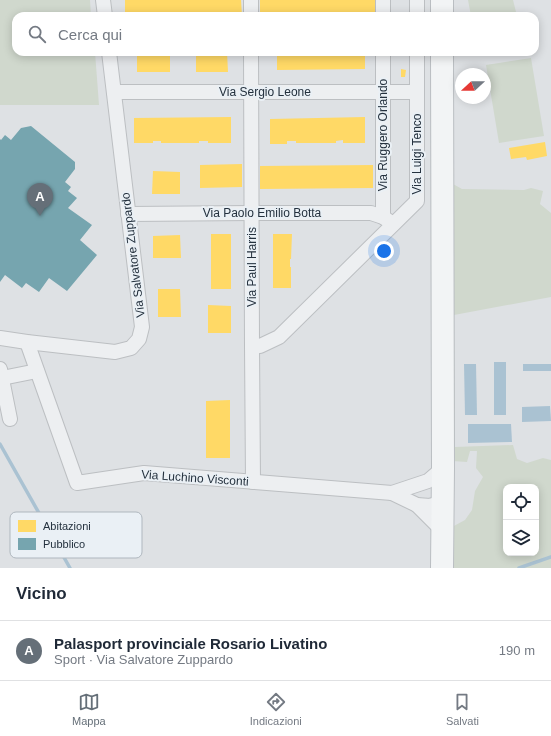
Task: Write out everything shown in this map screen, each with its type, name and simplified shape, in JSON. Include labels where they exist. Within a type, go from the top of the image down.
[{"type":"main road","points":[[442,0],[442,12]]},
{"type":"main road","points":[[442,56],[442,565]]},
{"type":"street","points":[[103,0],[104,12]]},
{"type":"street","points":[[251,0],[251,12]]},
{"type":"street","points":[[383,0],[383,12]]},
{"type":"street","points":[[417,0],[417,12]]},
{"type":"street","name":"Via Salvatore Zuppardo","points":[[0,338],[115,352],[131,348],[139,339],[142,327],[110,56]]},
{"type":"street","name":"Via Paul Harris","points":[[251,56],[253,482]]},
{"type":"street","name":"Via Ruggero Orlando","points":[[383,56],[388,221]]},
{"type":"street","name":"Via Luigi Tenco","points":[[252,346],[260,346],[279,337],[388,221],[417,201],[417,56]]},
{"type":"street","name":"Via Sergio Leone","points":[[114,92],[417,92]]},
{"type":"street","name":"Via Paolo Emilio Botta","points":[[128,214],[372,213],[388,221]]},
{"type":"street","name":"Via Luchino Visconti","points":[[27,342],[77,483],[144,473],[392,493],[417,505],[442,530]]},
{"type":"street","points":[[10,419],[1,374],[37,371]]},
{"type":"street","name":"Via Luchino Visconti","points":[[392,493],[428,481],[443,468]]},
{"type":"street","name":"Via Luchino Visconti","points":[[417,505],[430,506],[443,502]]},
{"type":"shaded area","points":[[0,0],[90,0],[91,12],[12,12],[12,56],[95,56],[99,105],[0,105]]},
{"type":"shaded area","points":[[468,0],[513,0],[516,12],[470,12]]},
{"type":"shaded area","points":[[531,58],[544,136],[499,143],[491,95],[491,68],[486,68],[486,65]]},
{"type":"shaded area","points":[[453,184],[462,189],[524,190],[531,188],[543,191],[540,204],[551,213],[551,297],[454,315],[455,447],[513,445],[517,459],[527,463],[543,458],[551,460],[551,568],[451,568],[452,527],[465,520],[472,510],[475,491],[483,477],[476,468],[477,451],[470,451],[467,462],[452,461]]},
{"type":"water","points":[[494,362],[506,362],[506,415],[494,415]]},
{"type":"water","points":[[464,364],[476,364],[477,415],[465,415]]},
{"type":"water","points":[[523,364],[551,364],[551,371],[523,371]]},
{"type":"water","points":[[550,406],[551,421],[522,422],[522,407]]},
{"type":"water","points":[[468,424],[511,424],[512,442],[468,443]]},
{"type":"building: Abitazioni","points":[[125,0],[241,0],[242,12],[125,12]]},
{"type":"building: Abitazioni","points":[[260,0],[378,0],[378,12],[260,12]]},
{"type":"building: Abitazioni","points":[[137,56],[170,56],[170,72],[137,72]]},
{"type":"building: Abitazioni","points":[[196,56],[227,56],[228,72],[196,72]]},
{"type":"building: Abitazioni","points":[[277,56],[365,56],[365,69],[277,70]]},
{"type":"building: Abitazioni","points":[[401,69],[406,70],[405,77],[401,77]]},
{"type":"building: Abitazioni","points":[[231,117],[231,143],[208,143],[208,141],[199,141],[199,143],[161,143],[161,141],[153,141],[153,143],[134,143],[134,118]]},
{"type":"building: Abitazioni","points":[[365,117],[365,143],[343,143],[343,140],[336,141],[336,143],[296,143],[296,141],[287,141],[287,144],[270,144],[270,119]]},
{"type":"building: Abitazioni","points":[[545,142],[547,156],[527,160],[526,157],[511,159],[509,148]]},
{"type":"building: Abitazioni","points":[[242,164],[242,187],[200,188],[200,165]]},
{"type":"building: Abitazioni","points":[[373,165],[373,188],[260,189],[260,166]]},
{"type":"building: Abitazioni","points":[[153,171],[180,172],[180,194],[152,194]]},
{"type":"building: Abitazioni","points":[[211,234],[231,234],[231,289],[211,289]]},
{"type":"building: Abitazioni","points":[[273,234],[292,234],[290,259],[291,288],[273,288]]},
{"type":"building: Abitazioni","points":[[180,235],[181,258],[153,258],[153,236]]},
{"type":"building: Abitazioni","points":[[158,289],[180,289],[181,317],[158,317]]},
{"type":"building: Abitazioni","points":[[208,305],[231,306],[231,333],[208,333]]},
{"type":"building: Abitazioni","points":[[230,400],[230,458],[206,458],[206,401]]},
{"type":"building: Pubblico","points":[[31,126],[75,162],[75,169],[65,182],[71,187],[68,191],[77,198],[68,208],[92,225],[80,240],[97,255],[67,291],[49,278],[39,292],[26,283],[22,288],[5,275],[0,282],[0,139],[1,140],[5,135],[11,140],[21,128]]},
{"type":"waterway","points":[[0,444],[38,512]]},
{"type":"waterway","points":[[519,568],[551,557]]},
{"type":"waterway","points":[[64,558],[70,568]]},
{"type":"place","name":"Palasport provinciale Rosario Livatino","points":[[40,216]]}]
